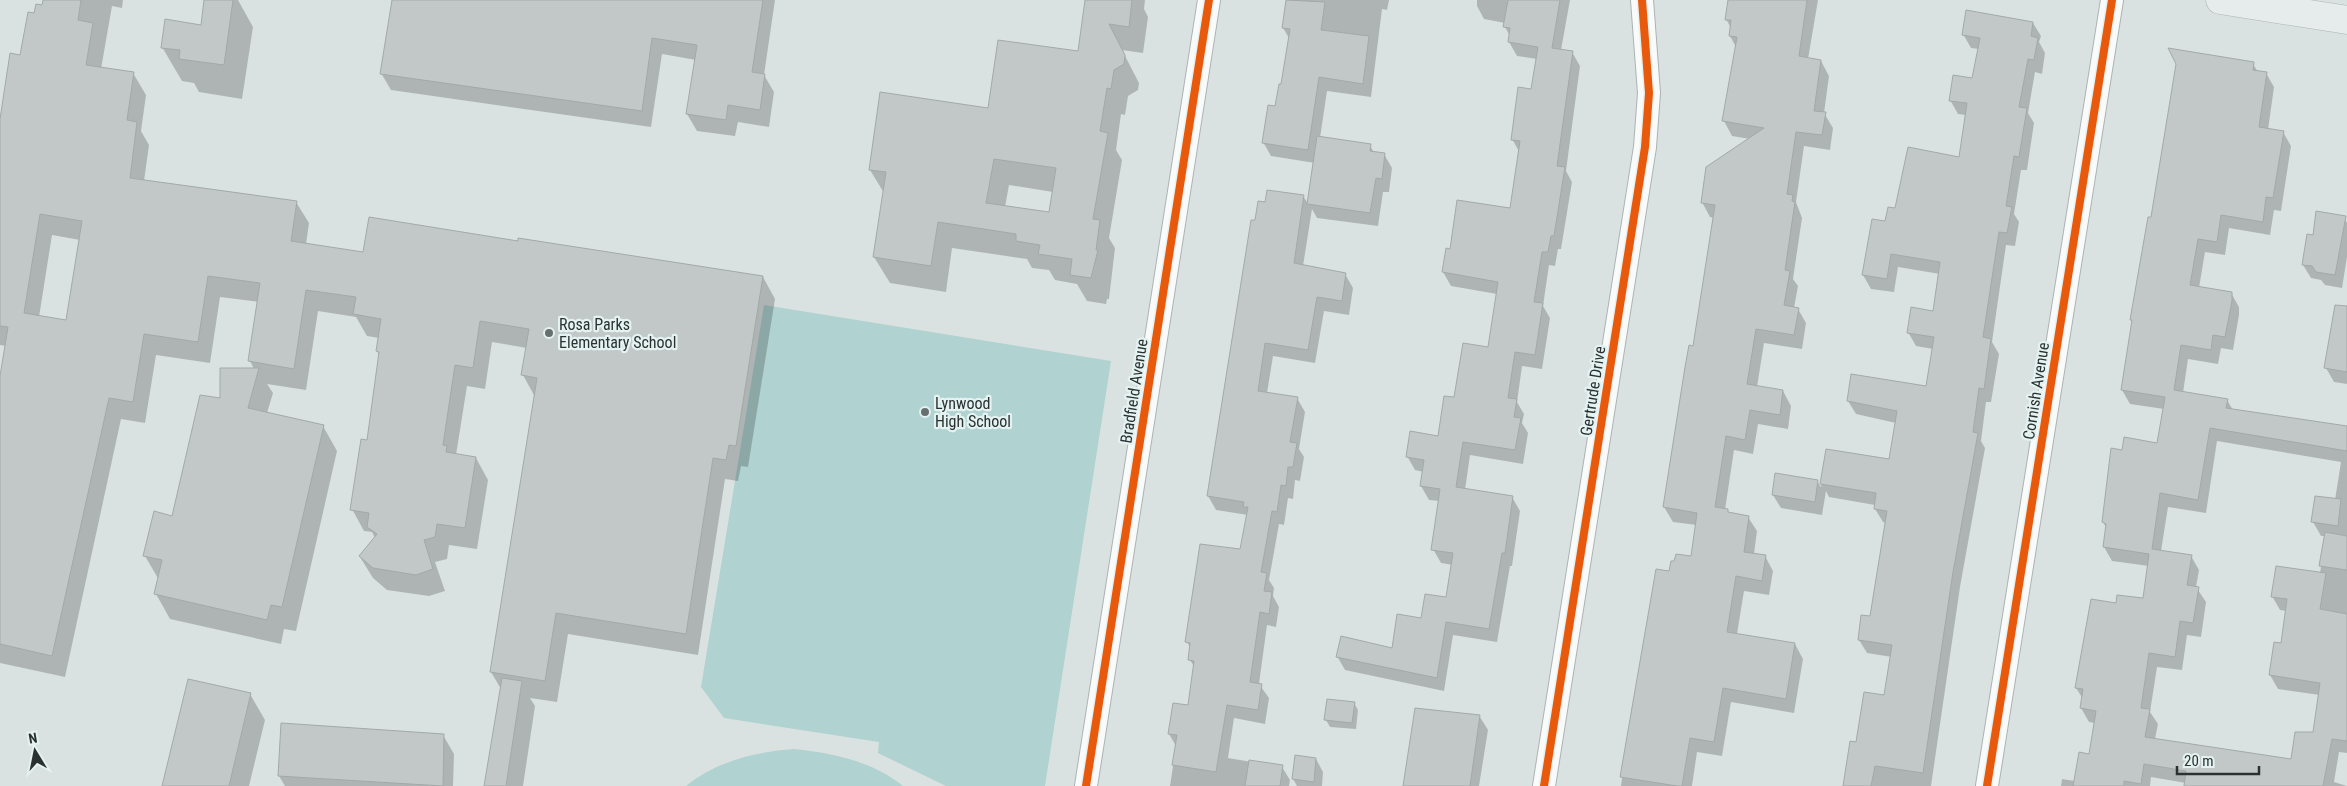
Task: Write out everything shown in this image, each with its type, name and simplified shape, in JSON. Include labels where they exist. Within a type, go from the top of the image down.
[{"type":"street","name":"Bradfield Avenue","points":[[1086,786],[1209,0]]},
{"type":"street","name":"Gertrude Drive","points":[[1544,786],[1645,147],[1649,93],[1642,0]]},
{"type":"street","name":"Cornish Avenue","points":[[1987,786],[2112,0]]},
{"type":"street","points":[[2220,0],[2347,20]]},
{"type":"shaded area","points":[[764,305],[1111,361],[1045,786],[946,786],[878,753],[879,742],[724,718],[701,687]]},
{"type":"shaded area","points":[[794,749],[823,753],[865,764],[891,777],[903,786],[686,786],[710,770],[737,759],[751,755]]},
{"type":"building","points":[[43,0],[81,0],[78,20],[93,23],[86,65],[134,72],[127,120],[137,122],[130,178],[297,201],[291,241],[363,252],[369,217],[518,241],[518,238],[763,276],[736,446],[729,445],[726,460],[713,458],[686,634],[556,613],[545,681],[490,672],[537,378],[521,375],[529,329],[480,321],[473,368],[455,365],[443,445],[447,446],[446,452],[476,457],[465,528],[437,524],[435,537],[424,540],[433,569],[416,575],[373,568],[359,556],[377,534],[367,527],[369,513],[350,510],[361,439],[367,440],[379,352],[376,351],[381,319],[353,314],[356,297],[306,290],[294,369],[248,361],[260,283],[208,276],[198,342],[144,334],[133,402],[109,398],[52,656],[0,644],[0,376],[8,327],[0,326],[0,119],[10,53],[20,55],[28,12],[34,13],[36,4],[42,5]],"holes":[[[40,214],[82,221],[66,320],[24,313]]]},
{"type":"building","points":[[204,0],[233,0],[224,65],[179,59],[180,50],[161,48],[165,19],[201,25]]},
{"type":"building","points":[[392,0],[763,0],[752,72],[765,74],[760,110],[728,105],[726,120],[686,114],[697,45],[652,38],[642,111],[380,74]]},
{"type":"building","points":[[1085,0],[1132,0],[1129,27],[1109,24],[1125,55],[1124,64],[1114,70],[1111,89],[1107,88],[1100,131],[1108,133],[1093,219],[1100,220],[1096,250],[1098,250],[1091,278],[1070,275],[1072,259],[1038,254],[1040,245],[1016,241],[1016,234],[938,222],[931,266],[873,257],[886,172],[869,170],[880,92],[988,108],[998,40],[1078,51]],"holes":[[[994,159],[1056,168],[1049,212],[986,203]]]},
{"type":"building","points":[[1286,0],[1325,2],[1321,30],[1369,36],[1363,84],[1319,77],[1308,150],[1262,143],[1268,105],[1275,106],[1279,84],[1281,84],[1290,29],[1282,28]]},
{"type":"building","points":[[1508,0],[1560,0],[1552,48],[1573,51],[1557,166],[1565,167],[1554,236],[1551,236],[1548,252],[1542,252],[1534,302],[1543,303],[1535,355],[1515,352],[1508,398],[1517,399],[1514,417],[1521,418],[1515,450],[1463,442],[1456,487],[1513,496],[1505,553],[1502,553],[1489,629],[1446,622],[1437,678],[1336,657],[1341,636],[1392,648],[1397,614],[1421,618],[1425,594],[1446,597],[1453,553],[1431,550],[1440,489],[1420,486],[1424,460],[1406,457],[1410,431],[1438,436],[1444,396],[1454,397],[1463,343],[1488,347],[1498,282],[1442,272],[1446,248],[1450,249],[1457,200],[1510,208],[1520,141],[1511,140],[1518,87],[1531,89],[1538,47],[1508,42],[1510,28],[1503,27]]},
{"type":"building","points":[[1728,0],[1807,0],[1799,56],[1821,60],[1814,111],[1826,112],[1822,135],[1796,132],[1787,194],[1793,195],[1792,201],[1795,202],[1785,270],[1790,271],[1784,305],[1799,308],[1794,335],[1756,329],[1747,384],[1783,390],[1780,415],[1750,410],[1745,440],[1726,436],[1715,507],[1728,509],[1728,512],[1749,516],[1744,552],[1766,555],[1762,581],[1736,576],[1727,632],[1795,643],[1786,699],[1723,688],[1714,742],[1690,738],[1682,786],[1677,786],[1620,777],[1656,569],[1669,571],[1671,561],[1674,561],[1676,554],[1691,556],[1697,513],[1663,507],[1689,345],[1693,346],[1715,205],[1701,203],[1706,167],[1764,128],[1722,121],[1737,37],[1729,36],[1731,20],[1725,20]]},
{"type":"building","points":[[1966,10],[2033,22],[2031,36],[2038,38],[2034,60],[2028,59],[2019,107],[2027,108],[2019,157],[2014,156],[2006,206],[2012,207],[2007,233],[1999,232],[1983,337],[1991,339],[1984,389],[1979,388],[1973,432],[1978,433],[1953,572],[1923,773],[1875,766],[1871,786],[1843,786],[1850,741],[1856,742],[1864,692],[1884,695],[1892,645],[1858,640],[1861,615],[1870,616],[1887,511],[1874,509],[1876,493],[1820,484],[1826,449],[1889,459],[1897,411],[1847,401],[1851,374],[1926,386],[1934,337],[1907,333],[1911,307],[1933,311],[1940,262],[1891,254],[1887,279],[1862,275],[1872,219],[1885,221],[1888,207],[1895,208],[1908,147],[1959,157],[1967,103],[1949,101],[1953,75],[1972,78],[1980,38],[1962,35]]},
{"type":"building","points":[[2168,48],[2254,62],[2253,70],[2267,72],[2259,127],[2284,131],[2273,198],[2266,197],[2263,222],[2221,215],[2217,242],[2198,239],[2190,285],[2232,292],[2232,301],[2225,337],[2213,335],[2211,350],[2181,345],[2174,390],[2228,399],[2226,408],[2347,426],[2347,451],[2210,428],[2198,500],[2160,493],[2152,549],[2192,555],[2187,585],[2199,587],[2193,623],[2180,621],[2175,657],[2149,653],[2141,708],[2150,709],[2145,737],[2291,759],[2295,732],[2313,732],[2320,683],[2269,675],[2274,642],[2281,643],[2287,599],[2271,597],[2276,566],[2326,573],[2320,609],[2347,614],[2347,741],[2332,739],[2323,786],[2184,786],[2186,771],[2144,764],[2141,784],[2124,781],[2124,786],[2073,786],[2079,752],[2089,754],[2096,711],[2080,708],[2083,689],[2075,688],[2091,599],[2116,603],[2117,595],[2143,598],[2149,554],[2103,547],[2106,524],[2102,522],[2111,448],[2122,450],[2124,437],[2157,443],[2165,397],[2121,390],[2132,320],[2130,320],[2148,217],[2151,217],[2176,64]]},
{"type":"building","points":[[1317,136],[1371,144],[1370,151],[1385,153],[1382,179],[1376,178],[1370,213],[1307,204]]},
{"type":"building","points":[[1267,190],[1304,195],[1294,263],[1346,273],[1342,301],[1317,297],[1308,350],[1265,343],[1258,391],[1298,397],[1290,442],[1297,443],[1293,467],[1288,467],[1286,486],[1281,485],[1277,512],[1272,511],[1261,572],[1267,573],[1264,591],[1272,592],[1269,614],[1260,612],[1250,682],[1262,684],[1258,710],[1227,705],[1216,772],[1172,765],[1177,735],[1168,734],[1173,703],[1188,705],[1194,661],[1188,660],[1190,643],[1185,642],[1200,544],[1240,549],[1248,507],[1243,507],[1244,502],[1207,496],[1251,220],[1255,220],[1258,201],[1265,202]]},
{"type":"building","points":[[2316,211],[2346,216],[2335,275],[2316,272],[2312,266],[2302,265],[2307,234],[2313,235]]},
{"type":"building","points":[[2335,305],[2347,306],[2347,372],[2324,368]]},
{"type":"building","points":[[220,368],[259,368],[248,408],[324,425],[282,607],[271,605],[267,620],[154,594],[162,560],[143,556],[154,511],[172,516],[200,395],[220,398]]},
{"type":"building","points":[[1775,473],[1818,480],[1815,502],[1772,495]]},
{"type":"building","points":[[2315,496],[2341,499],[2338,526],[2311,522]]},
{"type":"building","points":[[2325,532],[2347,536],[2347,570],[2319,566]]},
{"type":"building","points":[[502,678],[522,681],[506,786],[484,786]]},
{"type":"building","points":[[188,679],[251,693],[229,786],[162,786]]},
{"type":"building","points":[[1327,699],[1355,702],[1352,723],[1324,720]]},
{"type":"building","points":[[1415,708],[1480,715],[1470,786],[1403,786]]},
{"type":"building","points":[[281,723],[444,734],[443,786],[278,776]]},
{"type":"building","points":[[1295,755],[1316,758],[1314,782],[1292,779]]},
{"type":"building","points":[[1249,760],[1283,765],[1280,786],[1245,786]]},
{"type":"cycle path","points":[[1086,786],[1209,0]]},
{"type":"cycle path","points":[[1544,786],[1645,147],[1649,93],[1642,0]]},
{"type":"cycle path","points":[[1987,786],[2112,0]]},
{"type":"place","name":"Rosa Parks Elementary School","points":[[549,333]]},
{"type":"place","name":"Lynwood High School","points":[[925,412]]}]
